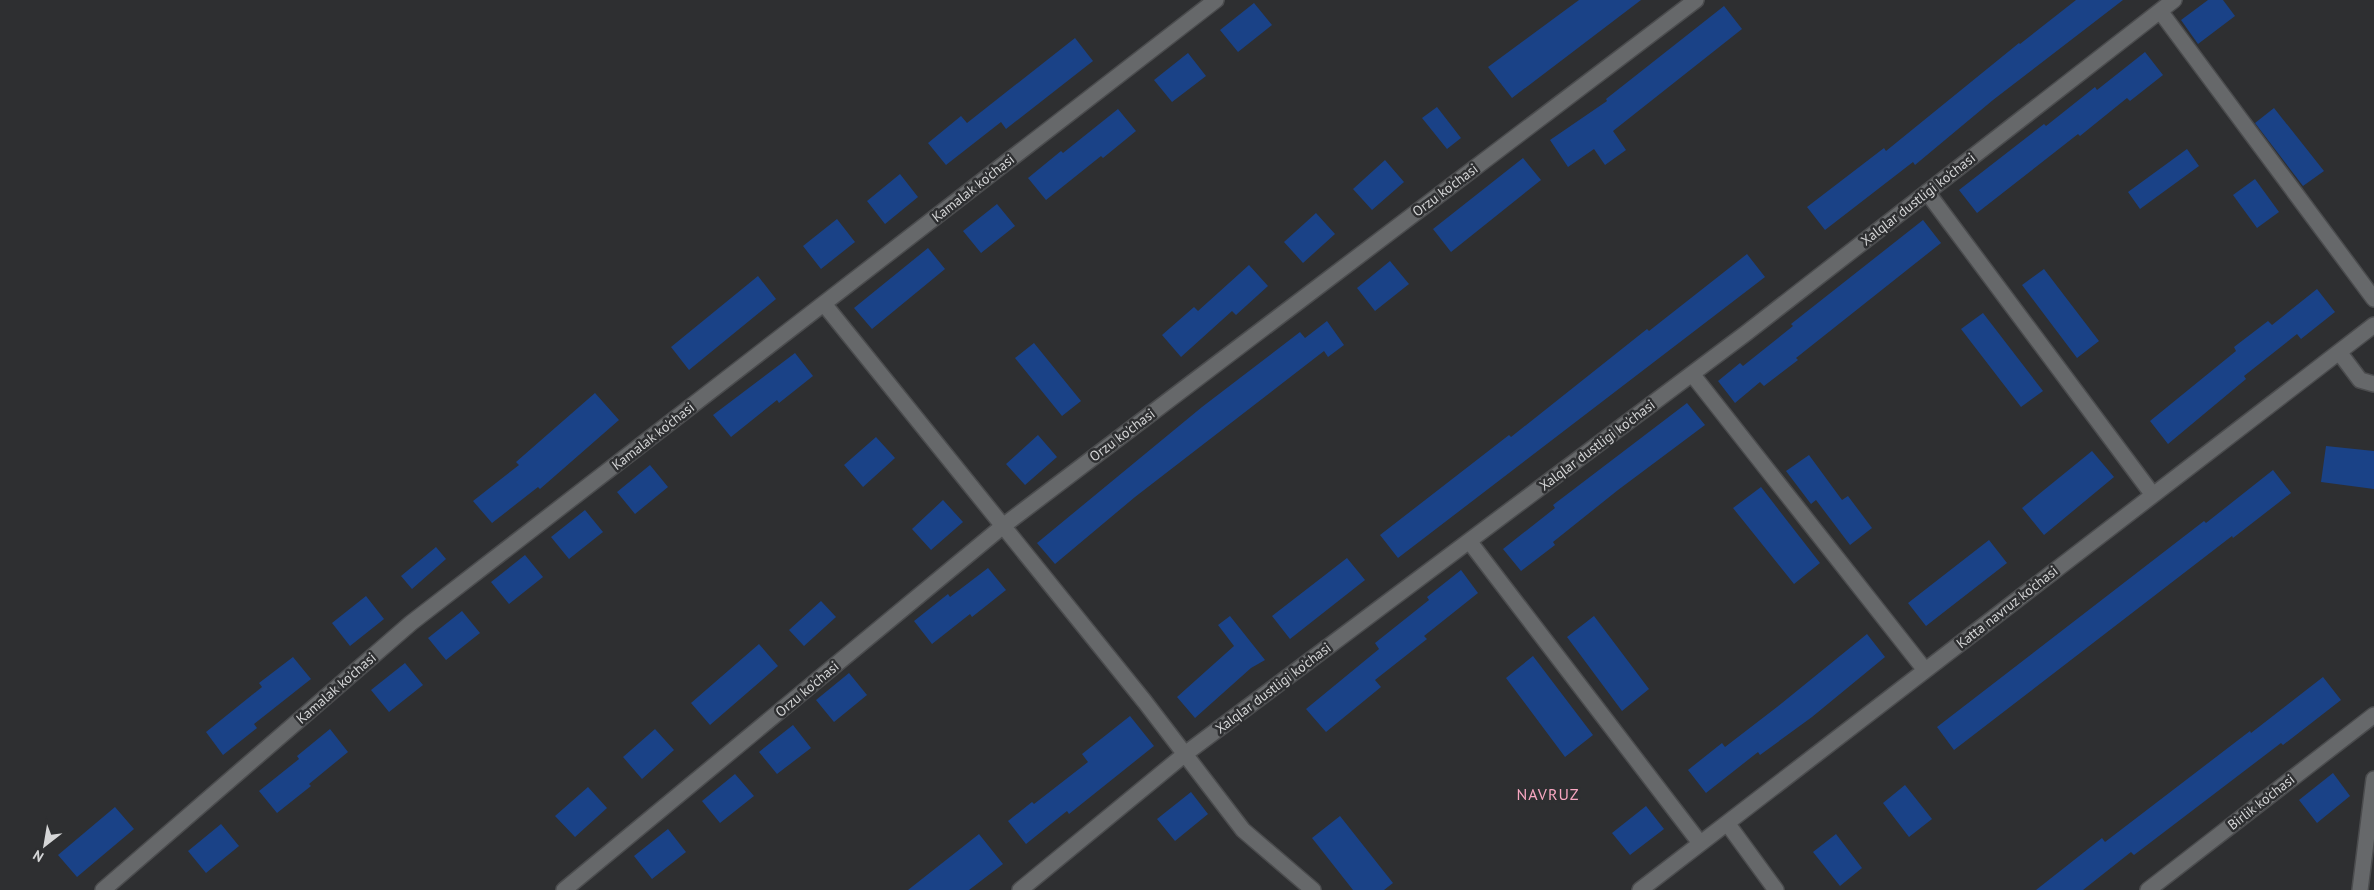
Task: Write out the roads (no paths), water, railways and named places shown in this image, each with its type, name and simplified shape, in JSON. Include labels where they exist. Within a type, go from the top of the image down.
[{"type":"street","name":"Kamalak ko'chasi","points":[[103,890],[411,623],[1216,0]]},
{"type":"street","name":"Orzu ko'chasi","points":[[564,890],[1003,526],[1696,0]]},
{"type":"street","name":"Xalqlar dustligi ko'chasi","points":[[1020,890],[1185,754],[1692,374],[2174,0]]},
{"type":"street","points":[[2160,11],[2374,299]]},
{"type":"street","points":[[1927,192],[2153,495]]},
{"type":"street","points":[[824,304],[1185,754],[1243,830],[1313,890]]},
{"type":"street","name":"Katta navruz ko'chasi","points":[[1640,890],[2374,325]]},
{"type":"street","points":[[2338,352],[2360,380],[2374,384]]},
{"type":"street","points":[[1692,374],[1925,670]]},
{"type":"street","points":[[1469,541],[1700,843]]},
{"type":"street","name":"Birlik ko'chasi","points":[[2148,890],[2374,715]]},
{"type":"street","points":[[2360,890],[2374,779]]},
{"type":"street","points":[[1727,823],[1776,890]]},
{"type":"district","name":"NAVRUZ","points":[[1548,794]]}]
